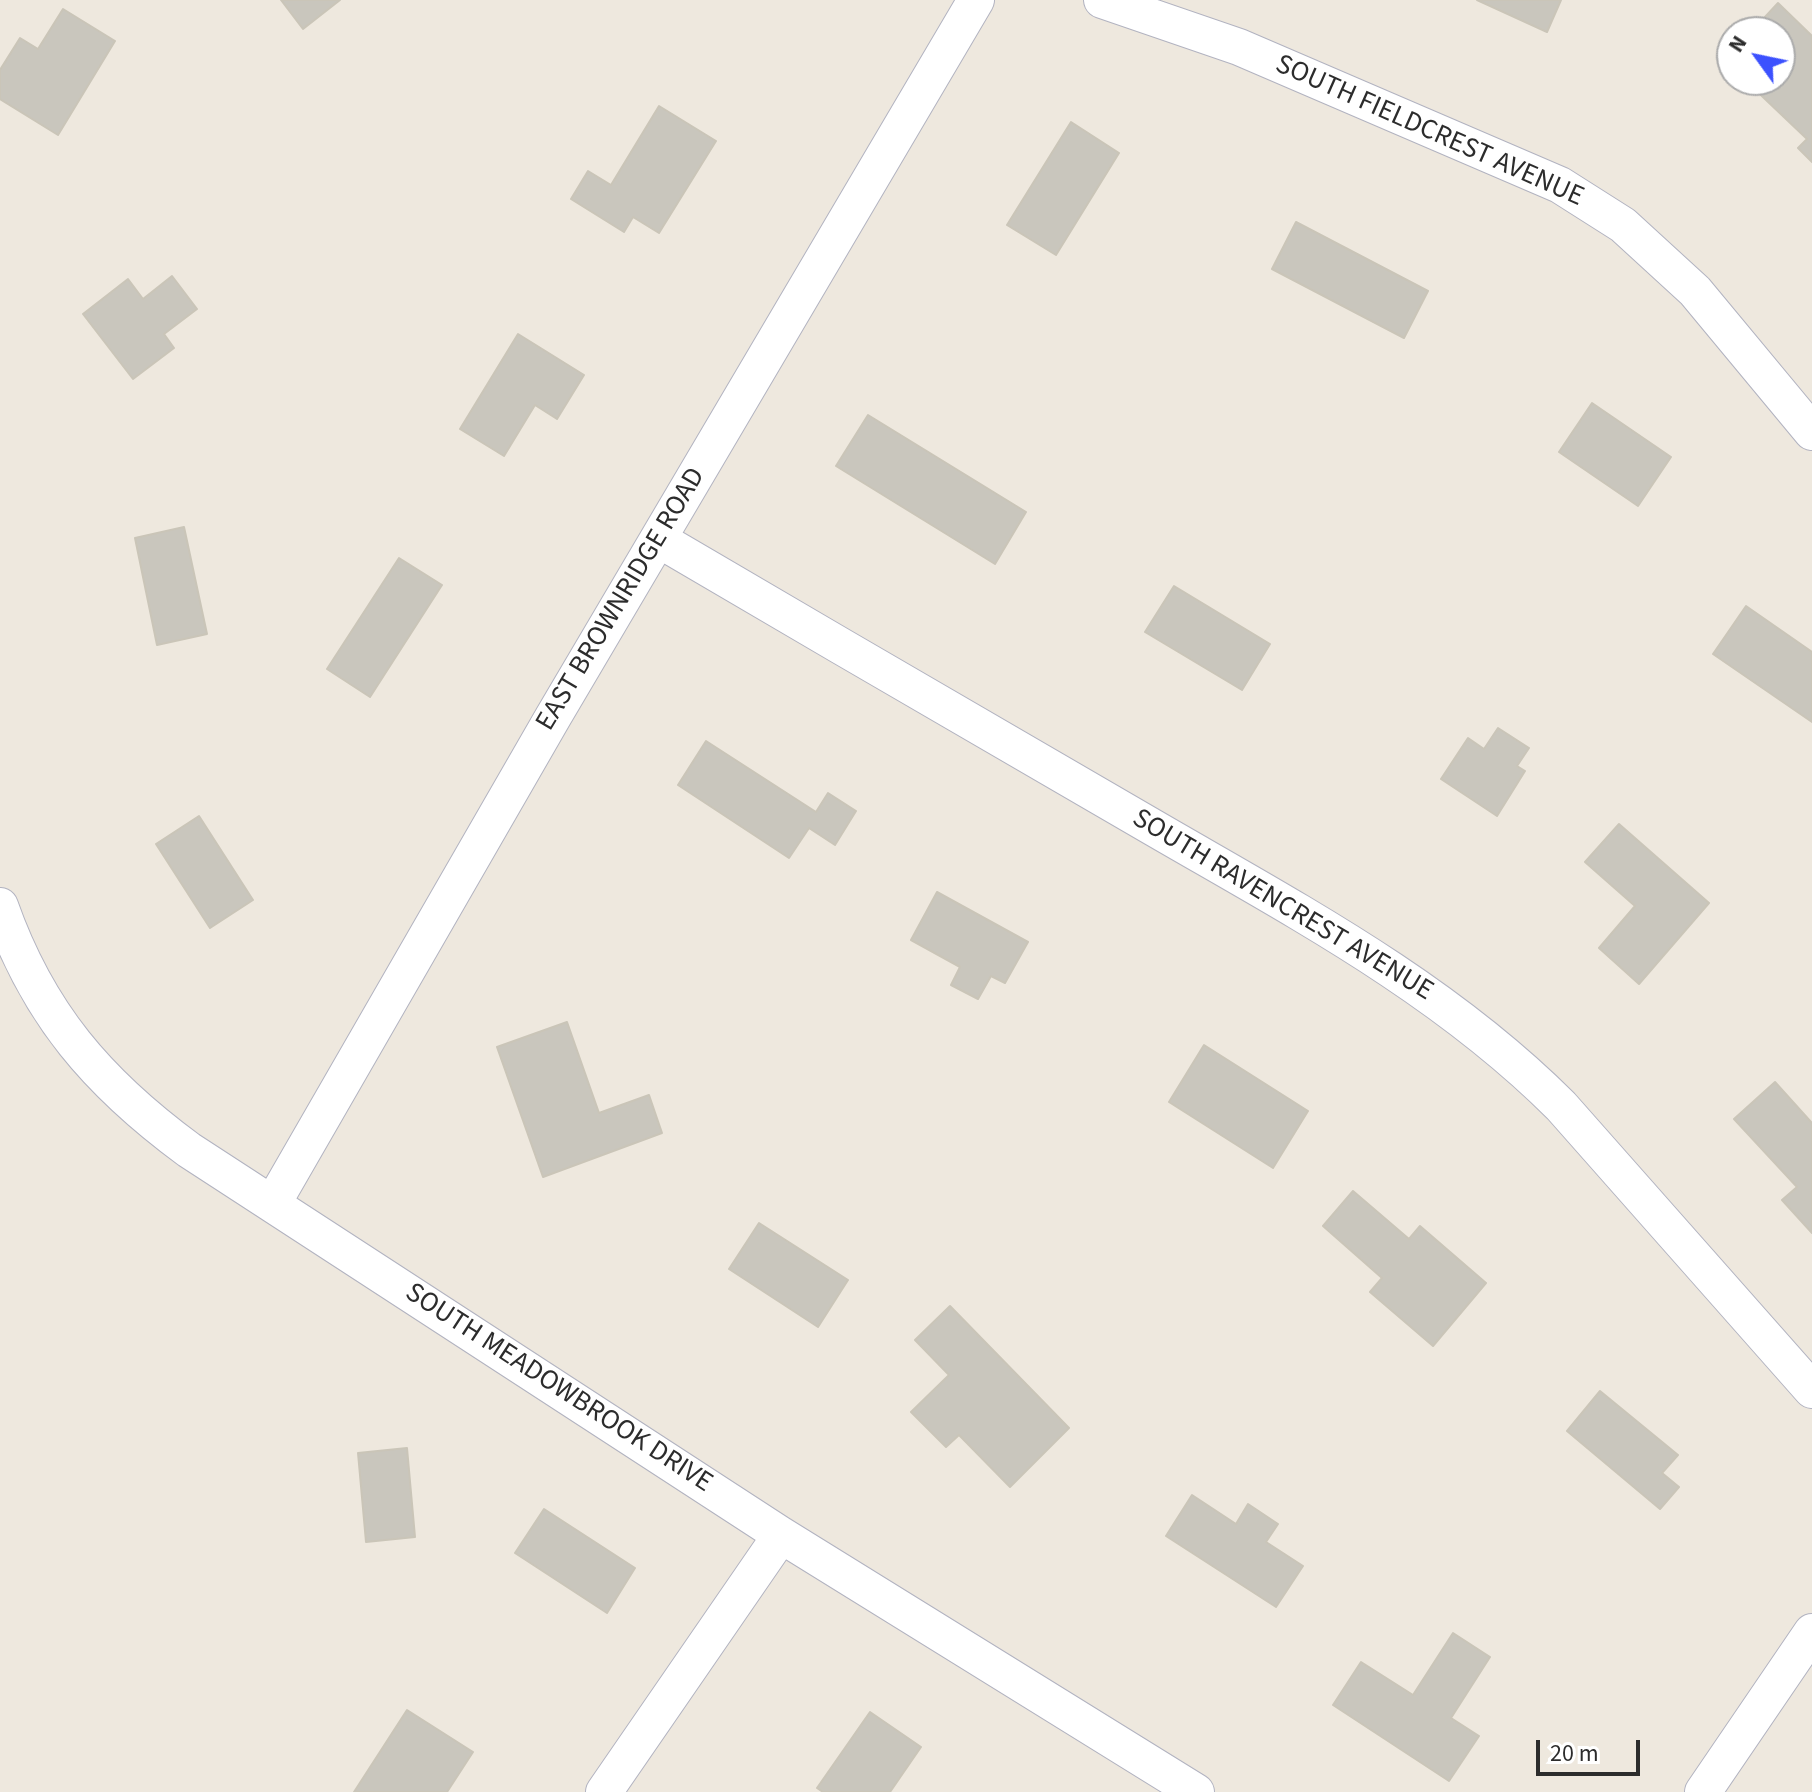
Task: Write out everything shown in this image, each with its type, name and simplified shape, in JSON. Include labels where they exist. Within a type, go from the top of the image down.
[{"type":"street","name":"EAST BROWNRIDGE ROAD","points":[[273,1203],[658,539],[976,0]]},
{"type":"street","name":"SOUTH FIELDCREST AVENUE","points":[[1102,0],[1239,47],[1560,185],[1623,225],[1695,291],[1812,432]]},
{"type":"street","name":"SOUTH RAVENCREST AVENUE","points":[[658,539],[1412,980],[1465,1018],[1518,1063],[1561,1106],[1812,1390]]},
{"type":"street","name":"SOUTH MEADOWBROOK DRIVE","points":[[0,906],[25,968],[47,1008],[95,1069],[129,1103],[177,1141],[781,1535],[1196,1792]]},
{"type":"street","points":[[604,1792],[781,1535]]},
{"type":"street","points":[[1703,1792],[1812,1632]]},
{"type":"building","points":[[281,0],[340,0],[303,29]]},
{"type":"building","points":[[1477,0],[1561,0],[1547,32]]},
{"type":"building","points":[[1778,3],[1791,16],[1766,16]]},
{"type":"building","points":[[63,9],[115,41],[58,135],[0,99],[0,70],[20,38],[38,49]]},
{"type":"building","points":[[1796,20],[1812,36],[1812,162],[1798,148],[1807,139],[1762,96],[1796,96]]},
{"type":"building","points":[[659,106],[716,141],[659,233],[633,217],[624,232],[571,199],[588,171],[611,185]]},
{"type":"building","points":[[1071,122],[1119,153],[1056,255],[1007,225]]},
{"type":"building","points":[[1296,222],[1428,291],[1404,338],[1272,269]]},
{"type":"building","points":[[172,276],[197,309],[164,334],[174,348],[133,379],[83,314],[128,279],[143,299]]},
{"type":"building","points":[[518,334],[584,375],[557,419],[535,405],[504,456],[460,429]]},
{"type":"building","points":[[1592,403],[1671,457],[1638,506],[1559,452]]},
{"type":"building","points":[[868,415],[1026,512],[995,564],[836,466]]},
{"type":"building","points":[[184,527],[207,634],[157,645],[135,538]]},
{"type":"building","points":[[399,558],[442,585],[370,697],[327,669]]},
{"type":"building","points":[[1174,586],[1270,644],[1242,690],[1145,632]]},
{"type":"building","points":[[1746,606],[1812,652],[1812,722],[1713,654]]},
{"type":"building","points":[[1498,728],[1529,748],[1517,766],[1525,771],[1497,816],[1441,779],[1468,738],[1484,749]]},
{"type":"building","points":[[706,741],[816,812],[828,793],[856,811],[835,845],[809,828],[789,858],[678,785]]},
{"type":"building","points":[[199,816],[253,900],[210,928],[156,844]]},
{"type":"building","points":[[1619,824],[1709,903],[1639,984],[1599,948],[1635,906],[1585,862]]},
{"type":"building","points":[[937,892],[1028,942],[1005,983],[991,976],[978,999],[951,985],[960,967],[911,940]]},
{"type":"building","points":[[567,1022],[599,1113],[649,1095],[662,1133],[543,1177],[497,1047]]},
{"type":"building","points":[[1204,1045],[1308,1111],[1273,1168],[1169,1102]]},
{"type":"building","points":[[1775,1082],[1812,1123],[1812,1233],[1782,1200],[1797,1187],[1734,1119]]},
{"type":"building","points":[[1353,1191],[1409,1239],[1420,1226],[1486,1283],[1433,1346],[1370,1292],[1382,1278],[1323,1226]]},
{"type":"building","points":[[759,1223],[848,1280],[818,1327],[729,1269]]},
{"type":"building","points":[[950,1306],[1069,1428],[1010,1487],[959,1435],[946,1447],[911,1412],[949,1375],[915,1340]]},
{"type":"building","points":[[1600,1391],[1678,1455],[1662,1473],[1679,1487],[1660,1509],[1567,1431]]},
{"type":"building","points":[[407,1448],[415,1537],[366,1542],[358,1453]]},
{"type":"building","points":[[1192,1495],[1236,1524],[1248,1504],[1278,1524],[1266,1542],[1303,1566],[1276,1607],[1166,1536]]},
{"type":"building","points":[[544,1509],[635,1568],[607,1613],[515,1553]]},
{"type":"building","points":[[1453,1633],[1490,1657],[1451,1718],[1479,1736],[1449,1781],[1333,1705],[1361,1662],[1413,1695]]},
{"type":"building","points":[[407,1710],[473,1752],[447,1792],[354,1792]]},
{"type":"building","points":[[870,1712],[921,1747],[890,1792],[823,1792],[817,1788]]}]
